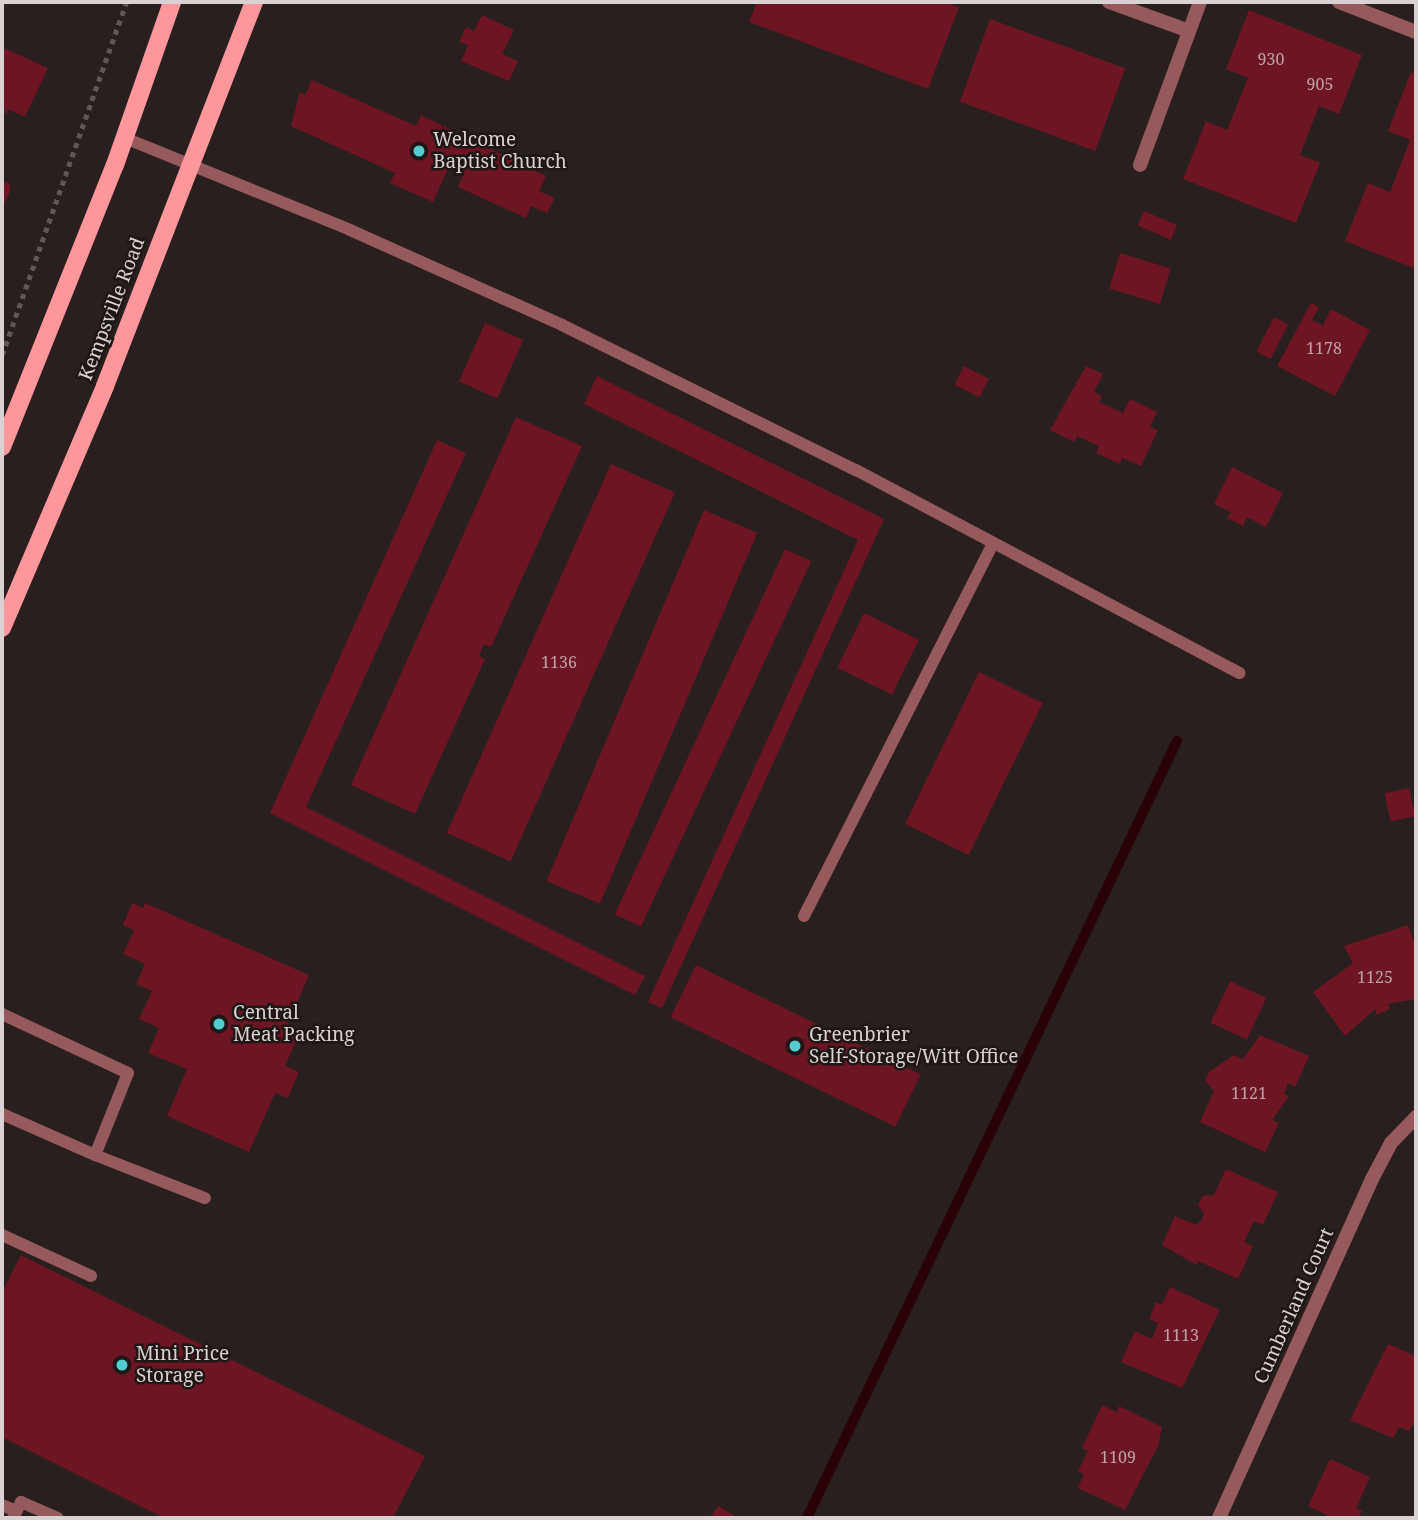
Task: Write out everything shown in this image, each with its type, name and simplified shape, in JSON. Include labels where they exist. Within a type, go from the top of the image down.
[{"type":"main road","points":[[2,447],[125,138],[172,2]]},
{"type":"main road","name":"Kempsville Road","points":[[2,628],[105,386],[254,2]]},
{"type":"street","points":[[1109,2],[1189,31]]},
{"type":"street","points":[[1140,165],[1200,2]]},
{"type":"street","points":[[1339,2],[1416,32]]},
{"type":"street","name":"Cumberland Court","points":[[1219,1518],[1372,1179],[1391,1143],[1416,1118]]},
{"type":"lane","points":[[125,138],[562,325],[993,542],[1240,673]]},
{"type":"lane","points":[[804,916],[993,542]]},
{"type":"lane","points":[[2,1014],[128,1073],[95,1154]]},
{"type":"lane","points":[[2,1114],[205,1198]]},
{"type":"lane","points":[[2,1235],[91,1276]]},
{"type":"lane","points":[[2,1505],[15,1515],[21,1502],[58,1518]]},
{"type":"path","points":[[2,355],[126,2]]},
{"type":"building","points":[[757,2],[945,2],[959,7],[928,89],[749,22]]},
{"type":"building","points":[[1249,10],[1362,55],[1339,114],[1319,106],[1300,155],[1320,163],[1296,223],[1183,179],[1206,121],[1227,130],[1248,78],[1226,69]]},
{"type":"building","points":[[482,15],[514,30],[502,54],[518,61],[509,81],[461,61],[468,45],[459,42],[466,27],[474,31]]},
{"type":"building","points":[[990,19],[1125,68],[1095,151],[960,102]]},
{"type":"building","points":[[2,47],[48,68],[25,117],[8,109],[6,114],[2,112]]},
{"type":"building","points":[[1411,72],[1416,74],[1416,269],[1345,241],[1368,183],[1390,192],[1410,140],[1388,131]]},
{"type":"building","name":"Welcome Baptist Church","points":[[312,80],[416,126],[421,115],[546,176],[539,191],[555,198],[547,213],[531,206],[526,218],[458,187],[465,171],[450,164],[433,202],[390,183],[395,173],[291,126],[300,92],[305,95]]},
{"type":"building","points":[[2,180],[10,184],[10,191],[2,209]]},
{"type":"building","points":[[1144,211],[1177,225],[1171,240],[1138,226]]},
{"type":"building","points":[[1120,253],[1171,268],[1160,304],[1109,288]]},
{"type":"building","points":[[1311,303],[1319,307],[1312,320],[1323,325],[1331,309],[1370,330],[1335,396],[1277,366]]},
{"type":"building","points":[[1274,317],[1288,324],[1271,359],[1256,352]]},
{"type":"building","points":[[485,323],[523,340],[497,399],[459,381]]},
{"type":"building","points":[[964,366],[989,379],[979,397],[954,385]]},
{"type":"building","points":[[1086,366],[1103,374],[1094,392],[1102,396],[1099,402],[1123,413],[1130,399],[1157,412],[1150,427],[1158,430],[1141,466],[1122,458],[1120,464],[1096,453],[1099,446],[1077,436],[1074,442],[1050,430]]},
{"type":"building","points":[[597,376],[884,519],[662,1008],[648,1002],[858,540],[584,404]]},
{"type":"building","points":[[516,417],[582,446],[491,647],[484,644],[479,656],[485,659],[415,814],[351,785]]},
{"type":"building","points":[[437,440],[466,453],[306,807],[645,976],[635,995],[270,813]]},
{"type":"building","points":[[611,464],[675,492],[511,862],[447,833]]},
{"type":"building","points":[[1232,467],[1283,493],[1266,527],[1247,517],[1243,526],[1227,518],[1231,512],[1214,504]]},
{"type":"building","points":[[704,510],[757,533],[600,904],[547,881]]},
{"type":"building","points":[[785,549],[811,561],[641,926],[615,914]]},
{"type":"building","points":[[864,613],[919,640],[892,695],[837,668]]},
{"type":"building","points":[[979,672],[1043,703],[969,855],[905,824]]},
{"type":"building","points":[[1409,788],[1415,816],[1391,822],[1385,793]]},
{"type":"building","name":"Central Meat Packing","points":[[132,903],[143,908],[145,903],[309,975],[286,1028],[299,1034],[285,1066],[299,1072],[288,1098],[275,1093],[249,1152],[167,1116],[187,1069],[148,1053],[159,1028],[139,1019],[152,991],[136,984],[145,964],[123,954],[134,930],[123,925]]},
{"type":"building","points":[[1408,925],[1416,947],[1416,999],[1388,1004],[1390,1009],[1377,1015],[1375,1009],[1345,1036],[1313,992],[1353,963],[1344,946]]},
{"type":"building","name":"Greenbrier Self-Storage/Witt Office","points":[[696,965],[921,1075],[895,1127],[671,1017]]},
{"type":"building","points":[[1230,981],[1266,998],[1247,1040],[1211,1023]]},
{"type":"building","points":[[1260,1035],[1309,1056],[1295,1087],[1288,1083],[1284,1094],[1289,1096],[1272,1120],[1279,1123],[1265,1152],[1200,1122],[1214,1091],[1205,1080],[1209,1072],[1234,1055],[1243,1059]]},
{"type":"building","points":[[1226,1169],[1278,1192],[1263,1225],[1254,1221],[1244,1242],[1253,1246],[1238,1279],[1198,1261],[1197,1265],[1162,1245],[1175,1216],[1196,1225],[1201,1221],[1204,1214],[1198,1205],[1203,1196],[1214,1195]]},
{"type":"building","name":"Mini Price Storage","points":[[21,1255],[425,1456],[393,1518],[164,1518],[2,1437],[2,1292]]},
{"type":"building","points":[[1170,1287],[1220,1310],[1182,1388],[1121,1362],[1135,1331],[1152,1339],[1158,1323],[1149,1319],[1156,1302],[1162,1305]]},
{"type":"building","points":[[1388,1344],[1416,1356],[1416,1420],[1409,1431],[1399,1427],[1393,1438],[1350,1420]]},
{"type":"building","points":[[1102,1405],[1117,1412],[1119,1406],[1162,1427],[1158,1446],[1125,1510],[1078,1488],[1084,1474],[1078,1471],[1088,1451],[1082,1448]]},
{"type":"building","points":[[1330,1459],[1370,1477],[1356,1508],[1362,1511],[1358,1518],[1325,1518],[1327,1515],[1308,1506]]},
{"type":"building","points":[[718,1506],[738,1518],[710,1518]]},
{"type":"waterway","points":[[807,1518],[1177,741]]},
{"type":"place","name":"Welcome Baptist Church","points":[[419,151]]},
{"type":"place","name":"Central Meat Packing","points":[[219,1024]]},
{"type":"place","name":"Greenbrier Self-Storage/Witt Office","points":[[795,1046]]},
{"type":"place","name":"Mini Price Storage","points":[[122,1365]]}]
